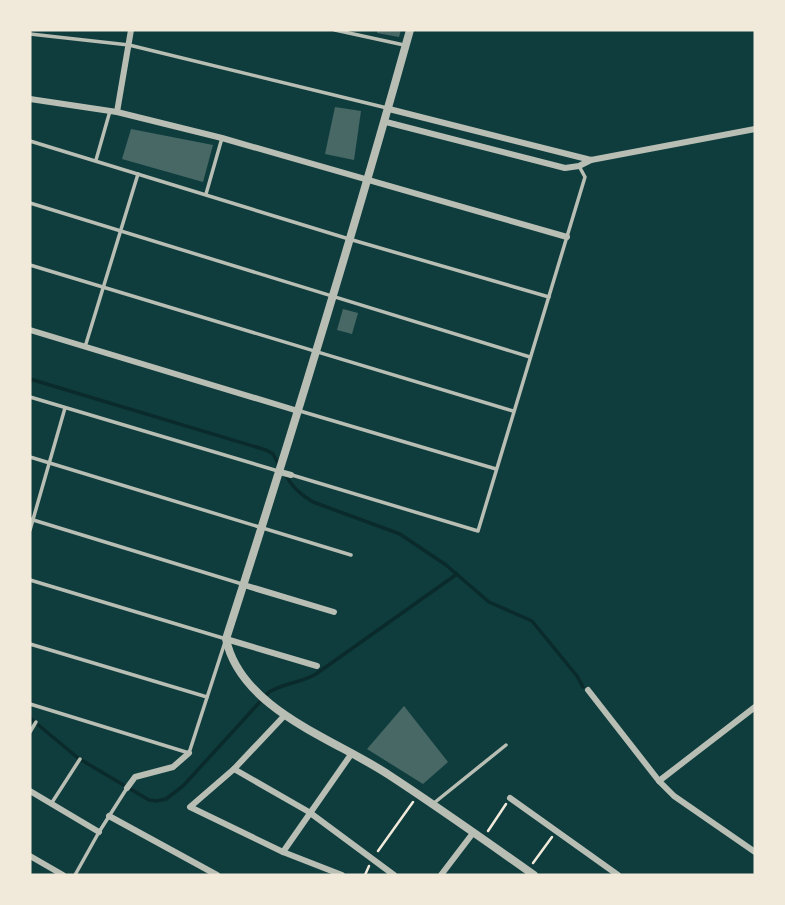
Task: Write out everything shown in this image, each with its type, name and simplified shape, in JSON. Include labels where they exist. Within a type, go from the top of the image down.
[{"type":"street","points":[[114,111],[131,30]]},
{"type":"street","points":[[410,30],[386,122],[226,639],[233,662],[261,695],[285,715],[419,795],[531,873]]},
{"type":"street","points":[[30,99],[114,111],[222,138],[567,237]]},
{"type":"street","points":[[389,109],[591,160]]},
{"type":"street","points":[[386,122],[565,168],[579,166],[591,160],[755,130]]},
{"type":"street","points":[[576,156],[579,166]]},
{"type":"street","points":[[30,330],[298,411]]},
{"type":"street","points":[[280,471],[291,475]]},
{"type":"street","points":[[244,585],[334,612]]},
{"type":"street","points":[[226,639],[317,666]]},
{"type":"street","points":[[588,690],[674,796],[755,852]]},
{"type":"street","points":[[659,780],[755,707]]},
{"type":"street","points":[[285,715],[234,769],[190,807],[283,852],[342,875]]},
{"type":"street","points":[[127,788],[135,777],[173,767],[189,753]]},
{"type":"street","points":[[283,852],[352,753]]},
{"type":"street","points":[[234,769],[309,813],[394,875]]},
{"type":"street","points":[[30,791],[99,832]]},
{"type":"street","points":[[510,798],[618,875]]},
{"type":"street","points":[[109,816],[217,875]]},
{"type":"street","points":[[441,875],[473,833]]},
{"type":"street","points":[[30,856],[63,875]]},
{"type":"lane","points":[[335,30],[406,46]]},
{"type":"lane","points":[[30,34],[129,45],[389,109]]},
{"type":"lane","points":[[96,160],[114,111]]},
{"type":"lane","points":[[206,194],[222,138]]},
{"type":"lane","points":[[30,141],[349,239],[550,297]]},
{"type":"lane","points":[[291,475],[478,531],[585,177],[579,166]]},
{"type":"lane","points":[[85,347],[138,174]]},
{"type":"lane","points":[[30,202],[530,357]]},
{"type":"lane","points":[[30,265],[513,411]]},
{"type":"lane","points":[[30,397],[280,471]]},
{"type":"lane","points":[[30,530],[65,408]]},
{"type":"lane","points":[[298,411],[496,469]]},
{"type":"lane","points":[[30,457],[351,555]]},
{"type":"lane","points":[[31,519],[244,585]]},
{"type":"lane","points":[[30,580],[226,639],[189,753],[30,704]]},
{"type":"lane","points":[[30,644],[207,696]]},
{"type":"lane","points":[[30,732],[36,722]]},
{"type":"lane","points":[[433,804],[506,745]]},
{"type":"lane","points":[[51,804],[80,759]]},
{"type":"lane","points":[[75,875],[127,788]]},
{"type":"path","points":[[365,875],[372,859],[419,795]]},
{"type":"path","points":[[482,839],[510,798]]},
{"type":"path","points":[[531,873],[556,831]]},
{"type":"building","points":[[377,30],[401,30],[399,37],[377,33]]},
{"type":"building","points":[[335,107],[361,111],[354,160],[325,154]]},
{"type":"building","points":[[131,129],[213,145],[203,182],[122,159]]},
{"type":"building","points":[[343,309],[358,313],[352,334],[337,330]]},
{"type":"building","points":[[404,706],[448,762],[423,784],[367,749]]},
{"type":"waterway","points":[[30,379],[266,450],[273,454],[279,465]]},
{"type":"waterway","points":[[285,474],[297,490],[313,502],[400,534],[446,565],[489,602],[532,621],[583,687]]},
{"type":"waterway","points":[[30,718],[78,758],[149,800],[166,799],[183,786],[269,692],[316,674],[457,574]]}]
